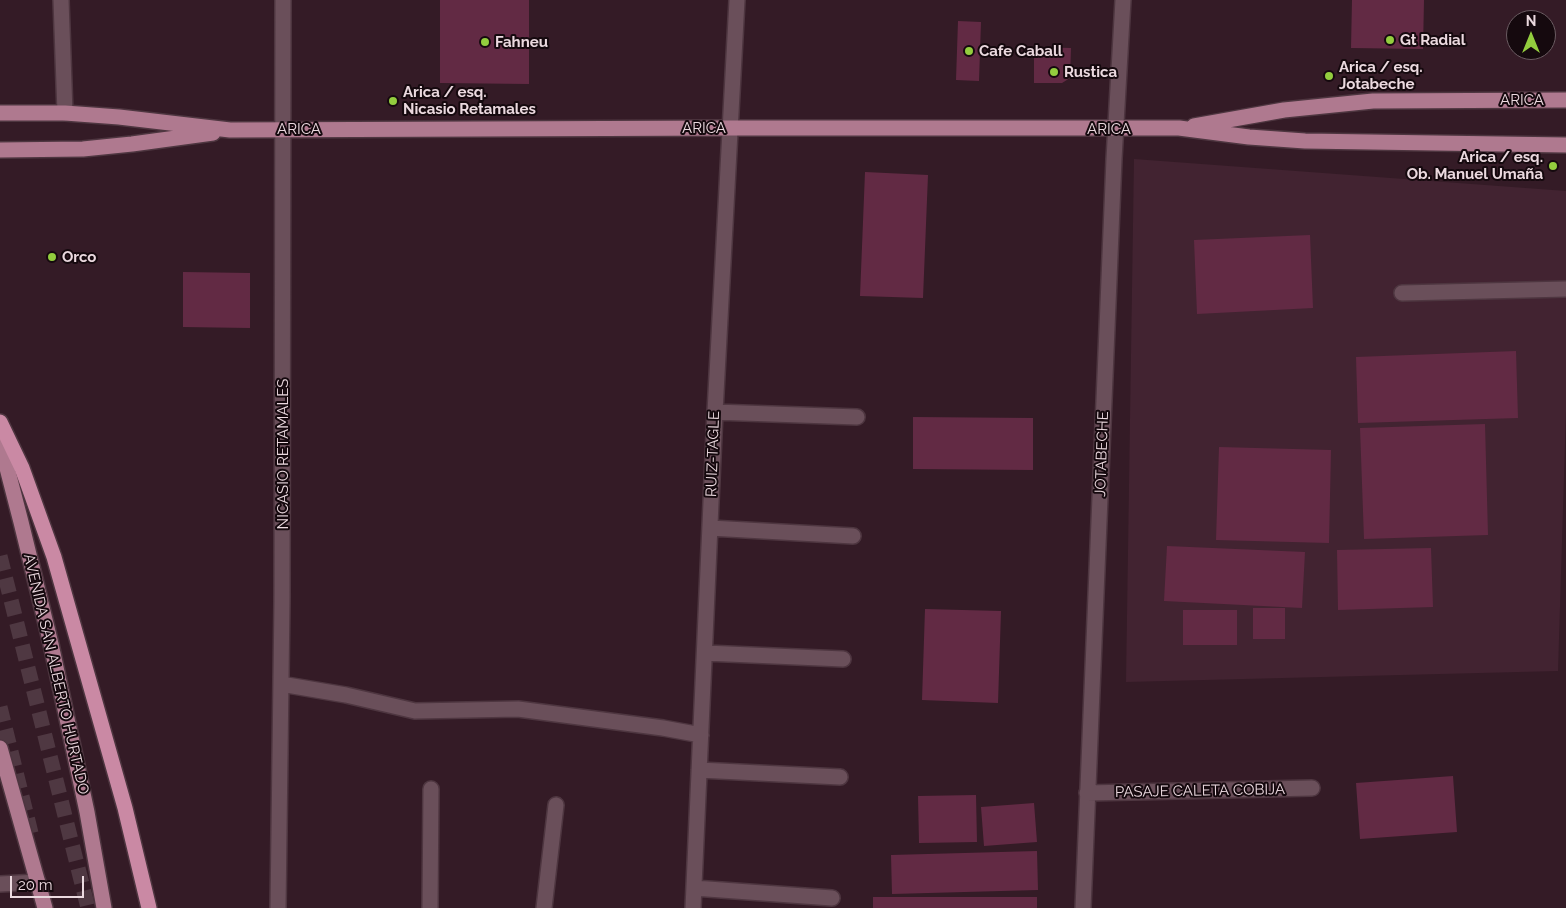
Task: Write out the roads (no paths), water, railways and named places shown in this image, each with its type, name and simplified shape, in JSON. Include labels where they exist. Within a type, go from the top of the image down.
[{"type":"highway","points":[[0,422],[22,468],[54,558],[125,808],[149,908]]},
{"type":"main road","name":"ARICA","points":[[1179,128],[1284,110],[1373,101],[1566,100]]},
{"type":"main road","name":"ARICA","points":[[0,113],[65,113],[138,119],[230,130]]},
{"type":"main road","name":"ARICA","points":[[0,150],[83,148],[132,144],[230,130],[283,129],[1179,128],[1249,137],[1305,141],[1566,145]]},
{"type":"main road","name":"AVENIDA SAN ALBERTO HURTADO","points":[[0,441],[22,522],[53,653],[87,812],[104,908]]},
{"type":"main road","points":[[0,748],[45,908]]},
{"type":"street","points":[[60,0],[65,113]]},
{"type":"street","name":"NICASIO RETAMALES","points":[[278,908],[281,684],[283,0]]},
{"type":"street","name":"RUIZ-TAGLE","points":[[693,908],[714,412],[737,0]]},
{"type":"street","name":"JOTABECHE","points":[[1082,908],[1115,129],[1123,0]]},
{"type":"street","points":[[1402,293],[1566,289]]},
{"type":"street","points":[[714,412],[857,417]]},
{"type":"street","points":[[710,528],[853,536]]},
{"type":"street","points":[[705,652],[843,659]]},
{"type":"street","points":[[281,684],[346,695],[415,711],[518,709],[663,728],[701,735]]},
{"type":"street","points":[[699,770],[840,777]]},
{"type":"street","points":[[430,908],[431,788]]},
{"type":"street","name":"PASAJE CALETA COBIJA","points":[[1087,794],[1312,788]]},
{"type":"street","points":[[544,908],[556,804]]},
{"type":"street","points":[[0,884],[38,882]]},
{"type":"street","points":[[694,888],[832,898]]},
{"type":"tunnel","points":[[0,556],[88,908]]},
{"type":"tunnel","points":[[0,707],[32,837]]},
{"type":"place","name":"Gt Radial","points":[[1390,40]]},
{"type":"place","name":"Fahneu","points":[[485,42]]},
{"type":"place","name":"Cafe Caball","points":[[969,51]]},
{"type":"place","name":"Rustica","points":[[1054,72]]},
{"type":"place","name":"Arica / esq. Jotabeche","points":[[1329,76]]},
{"type":"place","name":"Arica / esq. Nicasio Retamales","points":[[393,101]]},
{"type":"place","name":"Arica / esq. Ob. Manuel Umaña","points":[[1553,166]]},
{"type":"place","name":"Orco","points":[[52,257]]}]
